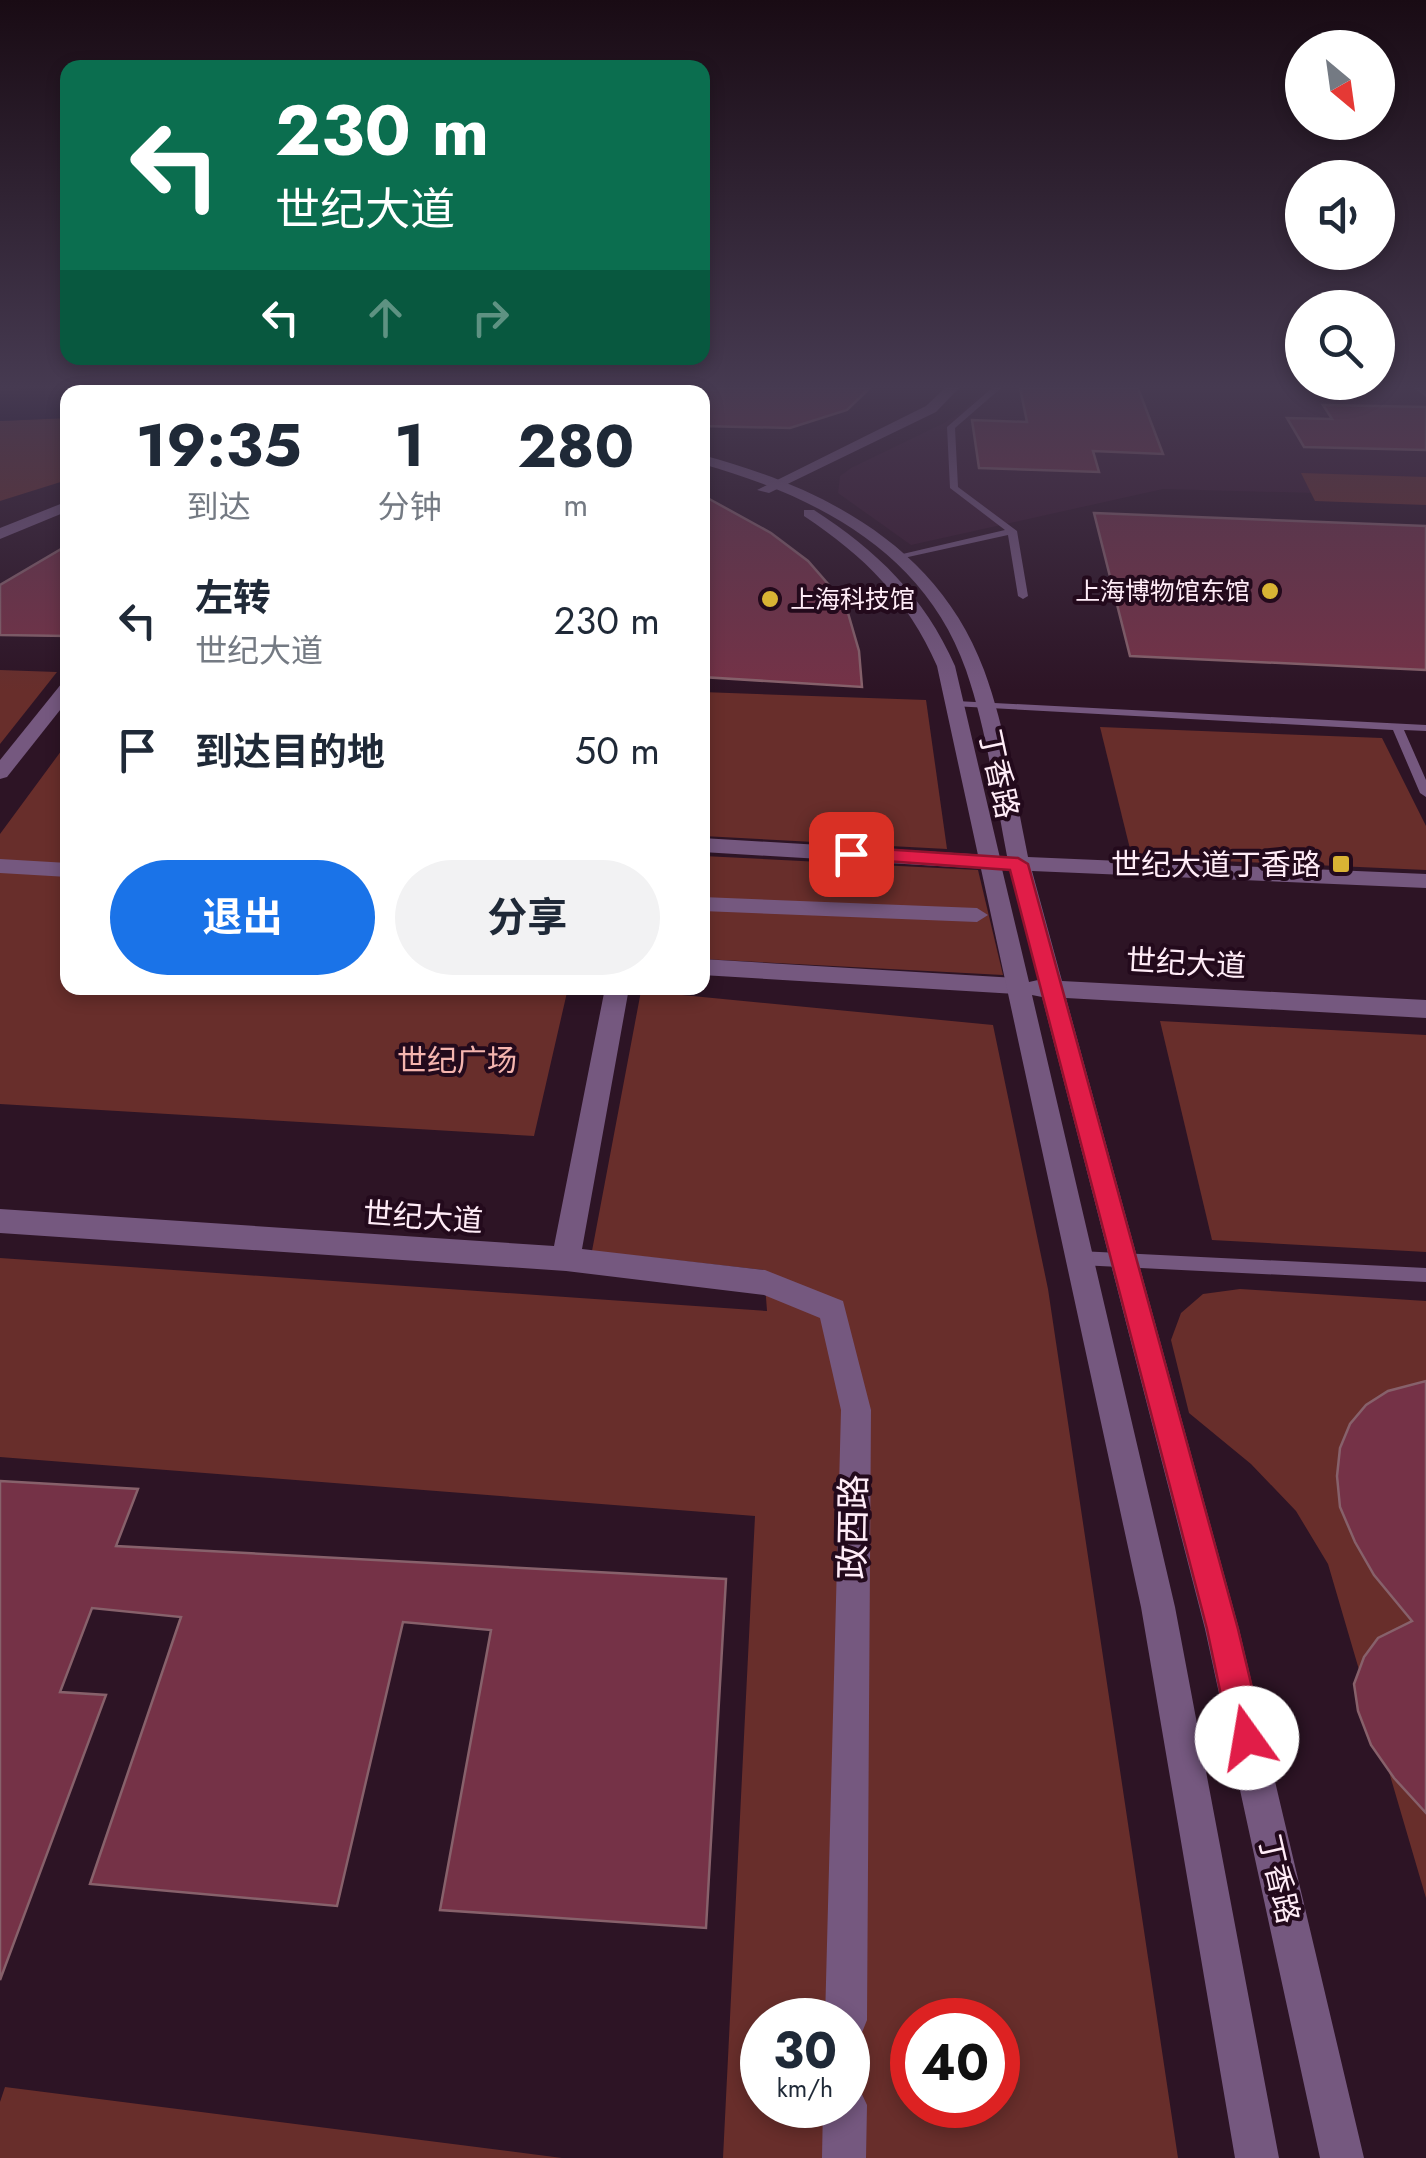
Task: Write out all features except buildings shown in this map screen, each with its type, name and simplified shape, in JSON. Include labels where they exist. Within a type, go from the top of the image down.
[{"type":"street","name":"丁香路","points":[[776,489],[868,556],[909,595],[935,638],[956,704],[988,862],[1158,1607],[1257,2158]]},
{"type":"street","name":"丁香路","points":[[779,489],[835,511],[898,556],[946,610],[984,705],[1018,864],[1222,1629],[1342,2158]]},
{"type":"street","points":[[0,520],[60,497]]},
{"type":"street","points":[[0,534],[60,508]]},
{"type":"street","points":[[0,773],[60,697]]},
{"type":"street","points":[[710,845],[1018,864],[1426,881]]},
{"type":"street","points":[[0,866],[60,870]]},
{"type":"street","points":[[710,904],[977,915]]},
{"type":"street","name":"世纪大道","points":[[710,967],[1426,1009]]},
{"type":"street","points":[[566,1259],[616,995]]},
{"type":"street","name":"世纪大道","points":[[0,1220],[566,1259]]},
{"type":"street","name":"政西路","points":[[566,1259],[765,1283],[833,1310],[856,1410],[846,1998]]},
{"type":"street","points":[[844,2158],[845,2128]]},
{"type":"lane","points":[[955,489],[1012,530],[1022,596]]},
{"type":"lane","points":[[898,556],[1012,530]]},
{"type":"lane","points":[[956,704],[1426,728]]},
{"type":"lane","points":[[1397,727],[1426,793]]},
{"type":"lane","points":[[1079,1258],[1426,1274]]},
{"type":"shaded area","points":[[839,489],[1426,489],[1426,496],[1163,489],[911,545],[838,493]]},
{"type":"green space","points":[[0,489],[39,489],[0,501]]},
{"type":"green space","points":[[1309,489],[1426,489],[1426,505],[1315,501]]},
{"type":"green space","points":[[0,670],[57,672],[0,744]]},
{"type":"green space","points":[[710,692],[926,700],[947,849],[710,836]]},
{"type":"green space","points":[[1100,727],[1382,738],[1426,826],[1426,870],[1132,857]]},
{"type":"green space","name":"世纪广场","points":[[60,753],[60,995],[566,995],[534,1136],[0,1104],[0,834]]},
{"type":"green space","points":[[710,856],[978,870],[1003,975],[710,959]]},
{"type":"green space","points":[[640,995],[682,995],[993,1025],[1048,1289],[1178,2158],[723,2158],[755,1516],[0,1457],[0,1258],[767,1311],[764,1270],[592,1251]]},
{"type":"green space","points":[[1160,1021],[1426,1035],[1426,1252],[1212,1240]]},
{"type":"green space","points":[[1240,1289],[1426,1301],[1426,1898],[1328,1564],[1296,1511],[1251,1464],[1189,1413],[1171,1340],[1181,1313],[1203,1294]]},
{"type":"green space","points":[[5,2087],[562,2158],[0,2158],[0,2102]]},
{"type":"place","name":"上海博物馆东馆","points":[[1270,591]]},
{"type":"place","name":"上海科技馆","points":[[770,599]]},
{"type":"place","name":"世纪大道丁香路","points":[[1341,864]]},
{"type":"route","points":[[851,854],[1018,864],[1222,1629],[1247,1738]]}]
